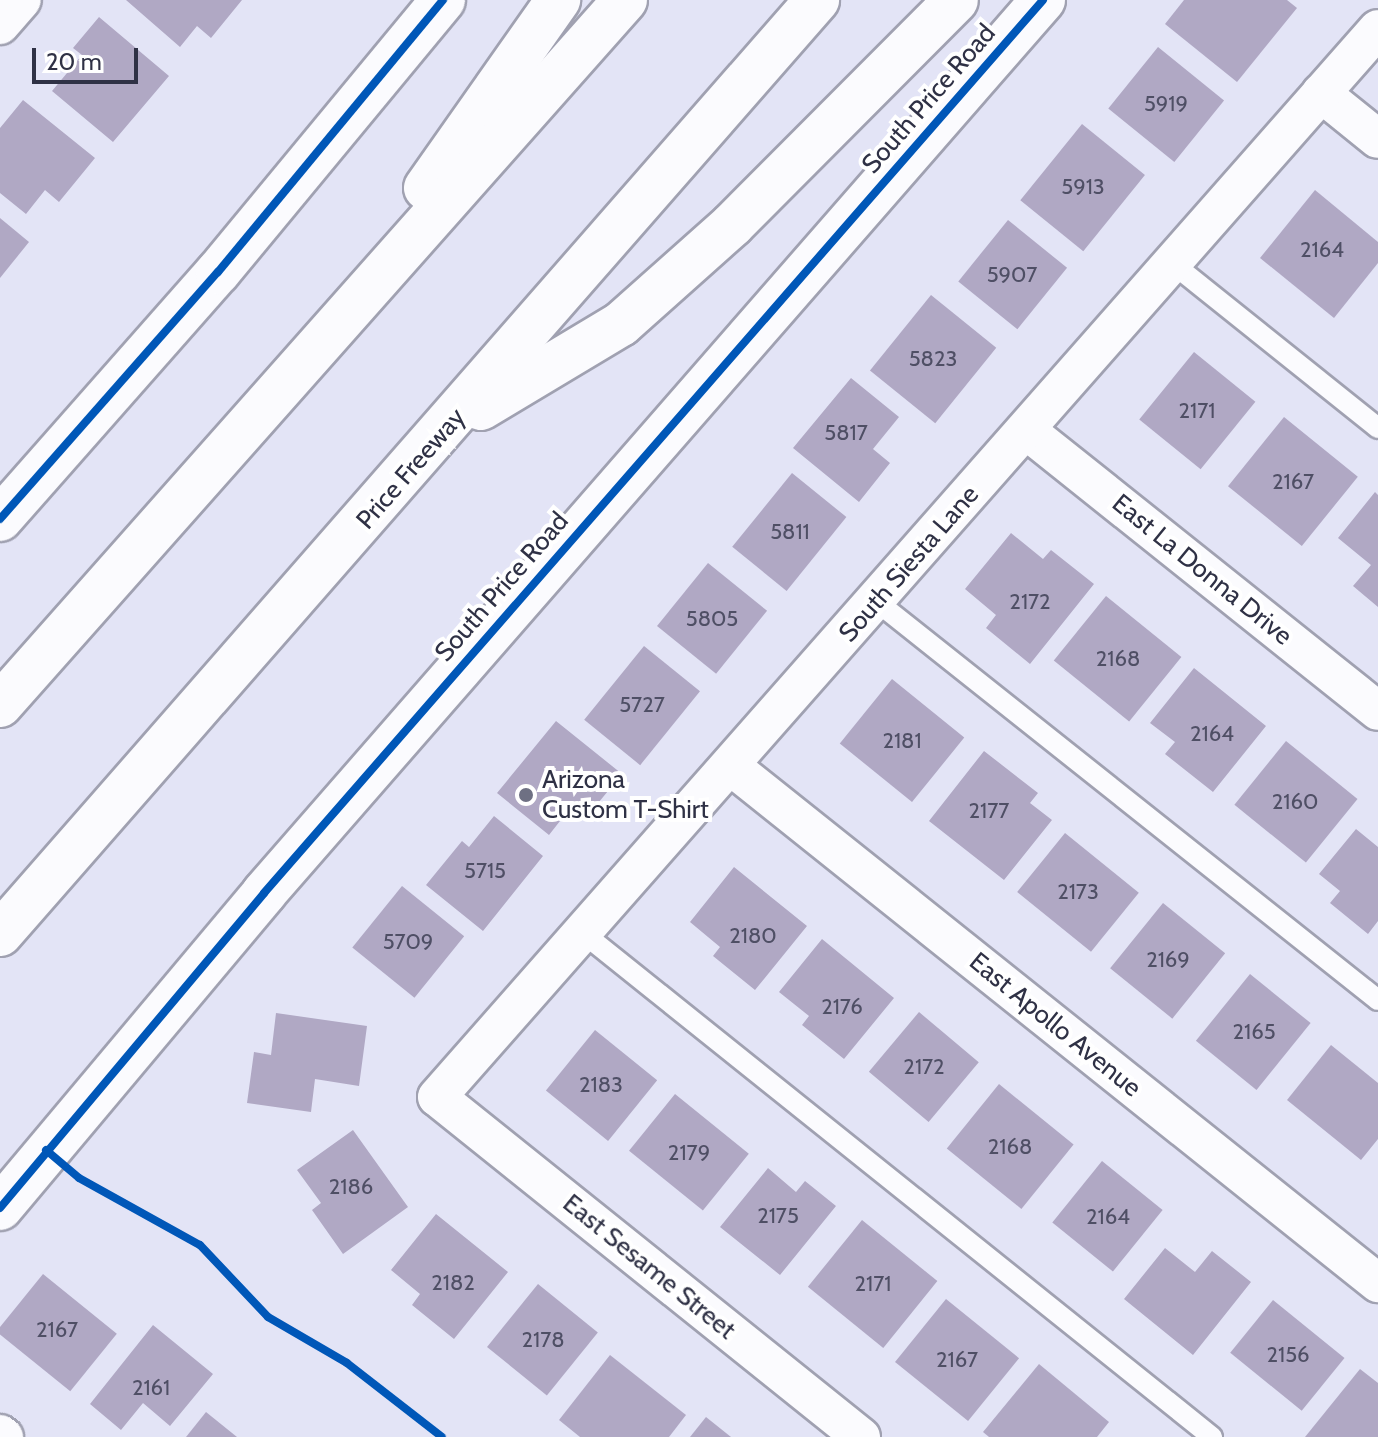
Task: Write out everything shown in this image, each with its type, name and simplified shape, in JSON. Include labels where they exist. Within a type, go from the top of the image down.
[{"type":"main road","points":[[0,519],[238,248],[443,0]]},
{"type":"main road","points":[[323,340],[558,0]]},
{"type":"main road","points":[[0,705],[625,0]]},
{"type":"main road","name":"Price Freeway","points":[[0,934],[448,427],[817,0]]},
{"type":"main road","points":[[448,427],[621,324],[732,225],[956,0]]},
{"type":"main road","name":"South Price Road","points":[[0,1208],[264,893],[1043,0]]},
{"type":"street","points":[[0,25],[22,0]]},
{"type":"street","name":"South Siesta Lane","points":[[437,1097],[732,767],[1378,29]]},
{"type":"street","points":[[1321,93],[1378,139]]},
{"type":"street","name":"East La Donna Drive","points":[[1026,430],[1378,711]]},
{"type":"street","name":"East Apollo Avenue","points":[[732,767],[1378,1283]]},
{"type":"street","name":"East Sesame Street","points":[[437,1097],[861,1437]]},
{"type":"lane","points":[[1172,263],[1378,428]]},
{"type":"lane","points":[[876,601],[1378,1000]]},
{"type":"lane","points":[[583,933],[1212,1437]]},
{"type":"building","points":[[126,0],[242,0],[211,38],[197,26],[180,47]]},
{"type":"building","points":[[1184,0],[1287,0],[1297,8],[1237,82],[1165,24]]},
{"type":"building","points":[[99,17],[169,76],[113,142],[52,91],[82,55],[73,48]]},
{"type":"building","points":[[1158,47],[1224,100],[1174,162],[1108,108]]},
{"type":"building","points":[[23,100],[95,158],[59,202],[45,190],[26,214],[0,193],[0,128]]},
{"type":"building","points":[[1082,124],[1145,175],[1083,251],[1020,200]]},
{"type":"building","points":[[1315,190],[1378,242],[1378,263],[1334,318],[1260,258]]},
{"type":"building","points":[[0,218],[29,242],[0,278]]},
{"type":"building","points":[[1008,220],[1067,268],[1017,329],[958,281]]},
{"type":"building","points":[[931,295],[996,348],[935,423],[870,370]]},
{"type":"building","points":[[1194,352],[1255,402],[1201,469],[1139,420]]},
{"type":"building","points":[[851,378],[899,417],[873,449],[890,463],[859,502],[793,448]]},
{"type":"building","points":[[1284,417],[1358,477],[1302,546],[1228,486]]},
{"type":"building","points":[[792,473],[846,517],[787,591],[732,547]]},
{"type":"building","points":[[1375,492],[1378,495],[1378,607],[1353,586],[1371,565],[1338,538]]},
{"type":"building","points":[[1011,533],[1043,559],[1051,550],[1094,584],[1030,664],[986,628],[996,615],[965,589]]},
{"type":"building","points":[[708,563],[767,611],[716,674],[657,626]]},
{"type":"building","points":[[1106,596],[1181,657],[1129,722],[1054,661]]},
{"type":"building","points":[[644,646],[700,691],[640,765],[584,720]]},
{"type":"building","points":[[1194,668],[1266,726],[1213,792],[1165,754],[1175,742],[1150,723]]},
{"type":"building","points":[[892,679],[964,738],[912,802],[840,744]]},
{"type":"building","points":[[556,721],[622,774],[585,819],[571,807],[549,835],[497,793]]},
{"type":"building","points":[[1286,741],[1357,799],[1306,863],[1234,805]]},
{"type":"building","points":[[984,751],[1038,793],[1030,803],[1052,820],[1004,880],[929,821]]},
{"type":"building","points":[[494,816],[543,856],[483,931],[426,885],[462,841],[469,847]]},
{"type":"building","points":[[1356,829],[1378,847],[1378,921],[1368,934],[1330,903],[1340,891],[1319,874]]},
{"type":"building","points":[[1065,833],[1139,893],[1091,952],[1017,892]]},
{"type":"building","points":[[734,867],[807,926],[755,990],[713,956],[720,947],[690,922]]},
{"type":"building","points":[[402,886],[464,936],[414,998],[352,947]]},
{"type":"building","points":[[1163,903],[1225,953],[1172,1019],[1110,968]]},
{"type":"building","points":[[822,939],[894,998],[844,1059],[802,1025],[809,1016],[779,992]]},
{"type":"building","points":[[1250,974],[1311,1023],[1256,1090],[1196,1041]]},
{"type":"building","points":[[919,1012],[979,1062],[929,1122],[869,1072]]},
{"type":"building","points":[[276,1013],[367,1026],[359,1086],[315,1079],[311,1112],[247,1103],[254,1052],[271,1055]]},
{"type":"building","points":[[595,1030],[657,1080],[608,1141],[546,1091]]},
{"type":"building","points":[[1331,1045],[1378,1083],[1378,1139],[1361,1160],[1287,1100]]},
{"type":"building","points":[[999,1084],[1074,1144],[1021,1209],[947,1149]]},
{"type":"building","points":[[675,1094],[749,1154],[703,1211],[629,1151]]},
{"type":"building","points":[[353,1130],[408,1207],[343,1254],[312,1210],[321,1203],[297,1170]]},
{"type":"building","points":[[1102,1161],[1163,1210],[1113,1271],[1052,1222]]},
{"type":"building","points":[[768,1168],[796,1192],[805,1181],[836,1206],[780,1275],[720,1227]]},
{"type":"building","points":[[436,1214],[508,1272],[454,1339],[412,1305],[420,1294],[391,1270]]},
{"type":"building","points":[[862,1220],[937,1281],[883,1348],[808,1287]]},
{"type":"building","points":[[1165,1248],[1195,1272],[1212,1251],[1251,1282],[1193,1355],[1124,1299]]},
{"type":"building","points":[[43,1274],[117,1334],[70,1391],[0,1334],[0,1327]]},
{"type":"building","points":[[538,1284],[598,1332],[547,1395],[487,1347]]},
{"type":"building","points":[[946,1299],[1019,1358],[968,1421],[895,1362]]},
{"type":"building","points":[[1273,1300],[1344,1358],[1302,1411],[1230,1353]]},
{"type":"building","points":[[153,1325],[213,1374],[170,1426],[143,1403],[121,1430],[90,1404]]},
{"type":"building","points":[[610,1355],[686,1415],[669,1437],[580,1437],[559,1420]]},
{"type":"building","points":[[1039,1364],[1109,1422],[1097,1437],[989,1437],[983,1432]]},
{"type":"building","points":[[1360,1369],[1378,1383],[1378,1437],[1305,1437]]},
{"type":"building","points":[[206,1412],[237,1437],[186,1437]]},
{"type":"building","points":[[706,1417],[731,1437],[690,1437]]},
{"type":"cycle path","points":[[0,519],[218,272],[443,0]]},
{"type":"cycle path","points":[[0,1208],[264,893],[1043,0]]},
{"type":"cycle path","points":[[46,1150],[79,1178],[200,1245],[268,1317],[347,1363],[442,1437]]},
{"type":"place","name":"Arizona Custom T-Shirt","points":[[526,795]]}]
